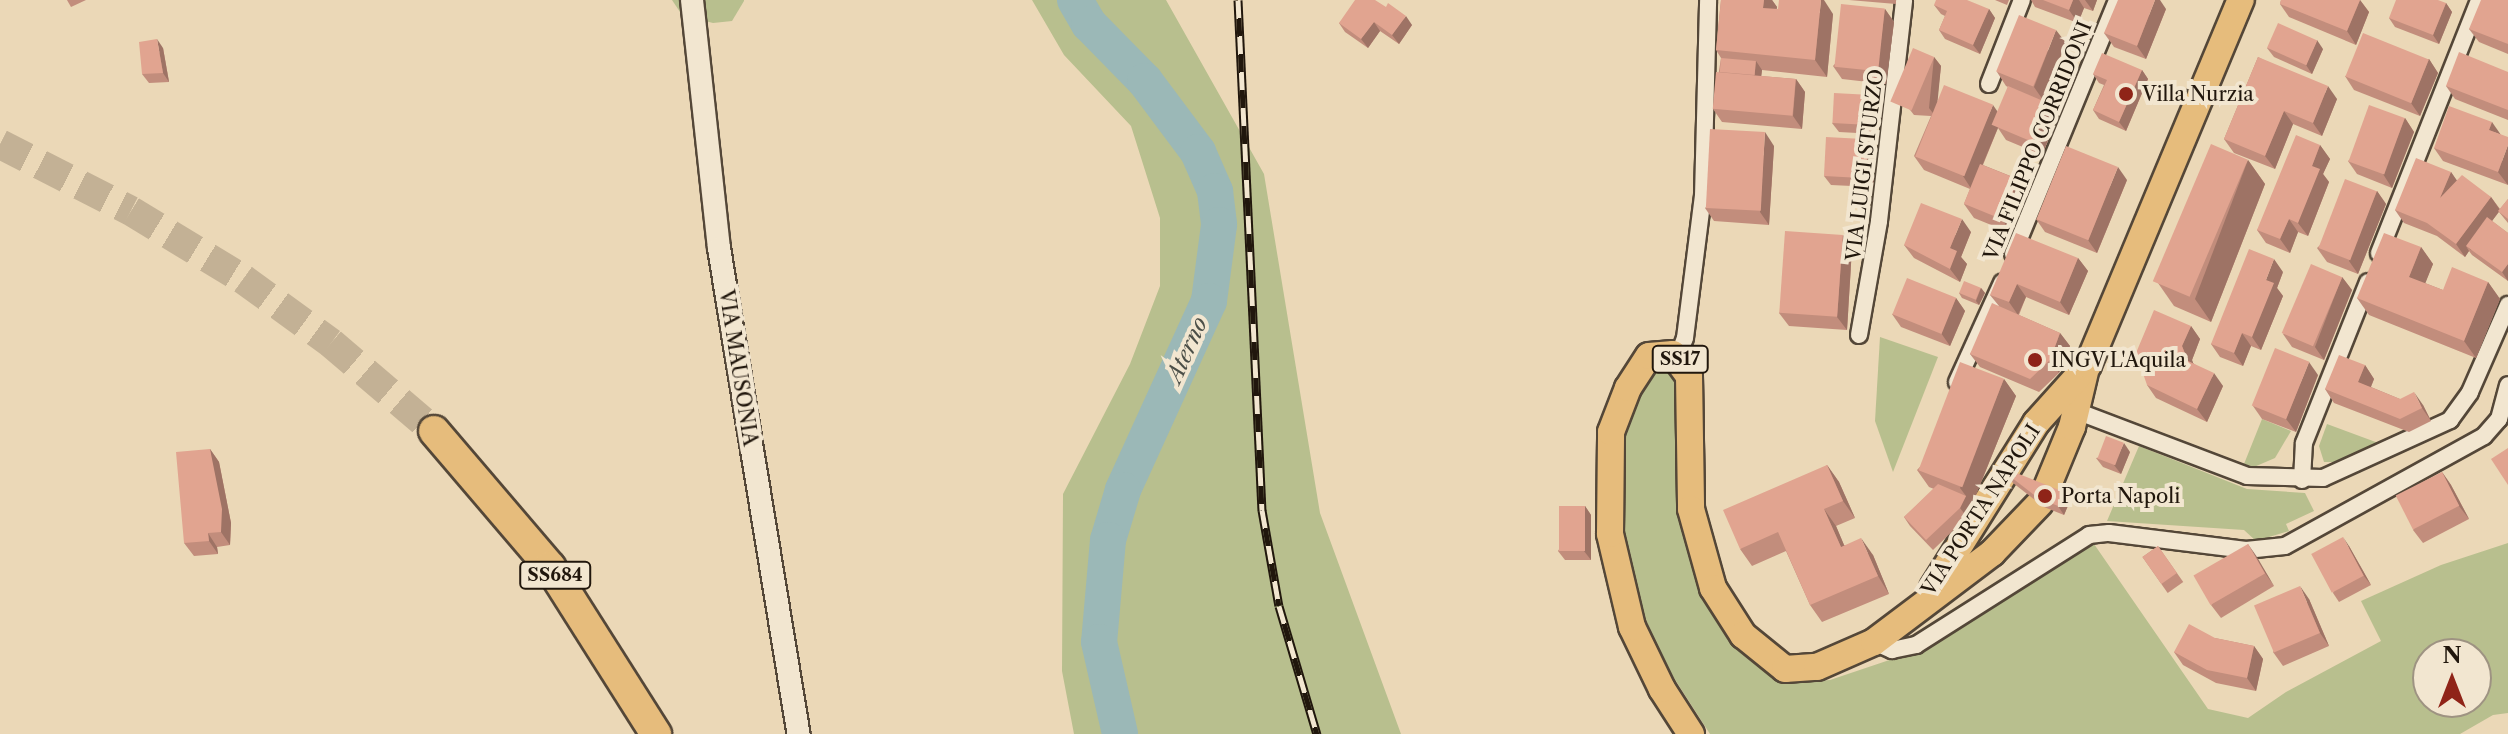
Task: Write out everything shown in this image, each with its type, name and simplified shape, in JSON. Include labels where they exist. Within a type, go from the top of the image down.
[{"type":"highway","name":"SS684","points":[[434,431],[550,567],[656,734]]},
{"type":"main road","name":"VIA MAUSONIA","points":[[692,0],[716,233],[799,734]]},
{"type":"main road","name":"SS17","points":[[2065,407],[2088,365],[2241,0]]},
{"type":"main road","name":"SS17","points":[[1678,357],[1663,352],[1649,356],[1628,388],[1609,443],[1607,507],[1614,561],[1632,627],[1662,689],[1691,734]]},
{"type":"main road","name":"VIA PORTA NAPOLI","points":[[1678,357],[1690,380],[1693,529],[1709,578],[1732,620],[1769,660],[1793,670],[1826,664],[1874,642],[1992,553],[2043,496],[2065,407]]},
{"type":"main road","name":"VIA PORTA NAPOLI","points":[[1907,617],[1947,570],[2036,423],[2065,407]]},
{"type":"street","points":[[1678,357],[1685,338],[1703,196],[1708,0]]},
{"type":"street","name":"VIA LUIGI STURZO","points":[[1859,335],[1879,221],[1904,0]]},
{"type":"street","points":[[1989,84],[2022,0]]},
{"type":"street","name":"VIA FILIPPO CORRIDONI","points":[[1945,400],[1969,365],[2117,0]]},
{"type":"street","points":[[2302,480],[2304,443],[2479,0]]},
{"type":"street","points":[[2065,407],[2238,473],[2302,480],[2336,474],[2450,420],[2470,392],[2508,305]]},
{"type":"street","points":[[1874,642],[1892,650],[1916,645],[2094,534],[2246,550],[2285,546],[2484,436],[2499,419],[2508,385]]},
{"type":"green space","points":[[672,0],[744,1],[732,21],[713,23],[682,15]]},
{"type":"green space","points":[[1032,0],[1166,0],[1264,174],[1320,513],[1401,734],[1074,734],[1062,671],[1063,494],[1130,364],[1160,286],[1160,218],[1131,126],[1064,55]]},
{"type":"green space","points":[[1880,337],[1938,357],[1893,472],[1875,421]]},
{"type":"green space","points":[[1661,367],[1668,370],[1677,387],[1679,494],[1724,628],[1740,652],[1766,673],[1801,682],[1830,680],[1934,645],[2094,544],[2208,709],[2248,718],[2286,692],[2381,641],[2361,601],[2441,565],[2508,543],[2508,713],[2492,716],[2492,638],[2412,638],[2412,718],[2488,718],[2460,734],[1710,734],[1663,661],[1645,618],[1624,539],[1620,505],[1625,434],[1637,398],[1653,370]]},
{"type":"green space","points":[[2262,419],[2291,431],[2275,458],[2254,467],[2244,464]]},
{"type":"green space","points":[[2327,424],[2381,444],[2337,462],[2324,462],[2319,446]]},
{"type":"green space","points":[[2139,446],[2247,489],[2305,493],[2314,511],[2286,524],[2289,531],[2256,541],[2244,530],[2107,521]]},
{"type":"building","points":[[1355,0],[1375,0],[1386,7],[1388,3],[1406,16],[1392,35],[1374,22],[1361,39],[1339,23]]},
{"type":"building","points":[[1721,0],[1764,0],[1763,8],[1778,9],[1779,0],[1821,0],[1815,60],[1716,50]]},
{"type":"building","points":[[1936,0],[1967,0],[1989,9],[1973,45],[1939,30],[1947,11],[1934,5]]},
{"type":"building","points":[[2043,0],[2073,0],[2069,10]]},
{"type":"building","points":[[2118,0],[2155,0],[2137,46],[2104,33]]},
{"type":"building","points":[[2281,0],[2360,0],[2347,31],[2280,4]]},
{"type":"building","points":[[2396,0],[2438,0],[2446,3],[2433,35],[2389,18]]},
{"type":"building","points":[[2481,0],[2508,0],[2508,44],[2469,29]]},
{"type":"building","points":[[1841,4],[1885,9],[1878,71],[1834,67]]},
{"type":"building","points":[[2019,15],[2056,30],[2033,87],[1996,72]]},
{"type":"building","points":[[2278,23],[2317,40],[2306,65],[2267,48]]},
{"type":"building","points":[[2363,33],[2429,60],[2411,103],[2345,77]]},
{"type":"building","points":[[157,39],[163,73],[142,74],[139,42]]},
{"type":"building","points":[[1913,48],[1934,57],[1912,110],[1890,101]]},
{"type":"building","points":[[2459,52],[2508,72],[2508,110],[2446,86]]},
{"type":"building","name":"Villa Nurzia","points":[[2102,53],[2142,70],[2119,122],[2093,110],[2107,80],[2093,74]]},
{"type":"building","points":[[2258,57],[2328,86],[2313,123],[2284,111],[2265,156],[2224,139]]},
{"type":"building","points":[[1721,58],[1756,61],[1755,75],[1720,72]]},
{"type":"building","points":[[1716,72],[1796,79],[1792,116],[1713,109]]},
{"type":"building","points":[[1944,85],[1993,105],[1964,176],[1915,156]]},
{"type":"building","points":[[2008,86],[2049,103],[2032,142],[1992,125]]},
{"type":"building","points":[[1834,93],[1871,95],[1869,125],[1832,123]]},
{"type":"building","points":[[2369,105],[2405,118],[2384,174],[2348,161]]},
{"type":"building","points":[[2449,106],[2492,122],[2489,130],[2508,137],[2498,172],[2434,148]]},
{"type":"building","points":[[1710,129],[1765,132],[1761,211],[1706,208]]},
{"type":"building","points":[[2296,135],[2320,145],[2312,166],[2320,169],[2298,223],[2289,219],[2280,239],[2257,230]]},
{"type":"building","points":[[1826,137],[1868,139],[1866,178],[1824,176]]},
{"type":"building","points":[[2211,144],[2248,160],[2190,297],[2153,281]]},
{"type":"building","points":[[2066,146],[2118,167],[2088,240],[2036,219]]},
{"type":"building","points":[[2416,158],[2451,172],[2440,198],[2462,175],[2491,197],[2456,244],[2427,223],[2395,210]]},
{"type":"building","points":[[1980,164],[2018,179],[2002,219],[1964,204]]},
{"type":"building","points":[[2345,179],[2377,191],[2350,260],[2318,248]]},
{"type":"building","points":[[2508,199],[2508,219],[2498,211]]},
{"type":"building","points":[[1921,203],[1962,219],[1950,248],[1957,251],[1950,269],[1904,245]]},
{"type":"building","points":[[2487,217],[2508,233],[2508,264],[2502,272],[2466,246]]},
{"type":"building","points":[[1785,231],[1843,235],[1837,317],[1779,313]]},
{"type":"building","points":[[2016,233],[2078,258],[2060,302],[2017,284],[2009,302],[1990,295]]},
{"type":"building","points":[[2384,233],[2421,247],[2409,277],[2443,290],[2452,267],[2488,282],[2464,341],[2357,298]]},
{"type":"building","points":[[2249,249],[2274,259],[2266,280],[2274,283],[2252,337],[2242,333],[2234,353],[2211,344]]},
{"type":"building","points":[[2311,264],[2342,277],[2313,346],[2282,333]]},
{"type":"building","points":[[1907,278],[1956,298],[1942,334],[1892,314]]},
{"type":"building","points":[[1964,281],[1981,288],[1976,300],[1959,293]]},
{"type":"building","points":[[1992,303],[2060,333],[2050,360],[2030,379],[1970,354]]},
{"type":"building","points":[[2154,310],[2191,326],[2182,346],[2188,361],[2214,373],[2197,409],[2147,385],[2136,353]]},
{"type":"building","points":[[2275,348],[2309,362],[2286,419],[2252,405]]},
{"type":"building","points":[[2339,355],[2365,365],[2358,382],[2400,399],[2414,392],[2422,408],[2400,419],[2325,389]]},
{"type":"building","points":[[1960,362],[2004,379],[1962,487],[1918,470]]},
{"type":"building","points":[[2106,436],[2124,443],[2115,465],[2097,458]]},
{"type":"building","points":[[2508,448],[2508,485],[2491,459]]},
{"type":"building","points":[[210,449],[222,509],[221,532],[208,533],[209,541],[184,543],[176,452]]},
{"type":"building","points":[[1827,465],[1843,501],[1824,509],[1841,547],[1861,538],[1878,576],[1810,605],[1778,532],[1740,549],[1723,510]]},
{"type":"building","points":[[2009,470],[2064,492],[2058,506],[2038,498],[2007,474]]},
{"type":"building","points":[[2442,472],[2459,506],[2413,529],[2396,496]]},
{"type":"building","points":[[1938,484],[1966,496],[1960,508],[1926,540],[1904,517]]},
{"type":"building","points":[[1559,506],[1585,506],[1585,551],[1559,551]]},
{"type":"building","points":[[2343,537],[2364,576],[2332,593],[2311,554]]},
{"type":"building","points":[[2248,544],[2265,573],[2210,605],[2193,576]]},
{"type":"building","points":[[2158,546],[2177,573],[2161,584],[2142,557]]},
{"type":"building","points":[[2300,586],[2320,633],[2274,652],[2254,606]]},
{"type":"building","points":[[2189,624],[2215,638],[2254,646],[2247,678],[2207,670],[2174,652]]},
{"type":"waterway","name":"Aterno","points":[[1075,0],[1089,24],[1145,81],[1198,152],[1215,191],[1219,225],[1209,301],[1123,490],[1108,540],[1099,642],[1120,734]]},
{"type":"tunnel","points":[[0,144],[131,211],[243,279],[331,343],[434,431]]},
{"type":"railway","points":[[1238,0],[1262,510],[1279,606],[1317,734]]},
{"type":"place","name":"Villa Nurzia","points":[[2126,94]]},
{"type":"place","name":"INGV L'Aquila","points":[[2035,360]]},
{"type":"place","name":"Porta Napoli","points":[[2045,496]]}]
